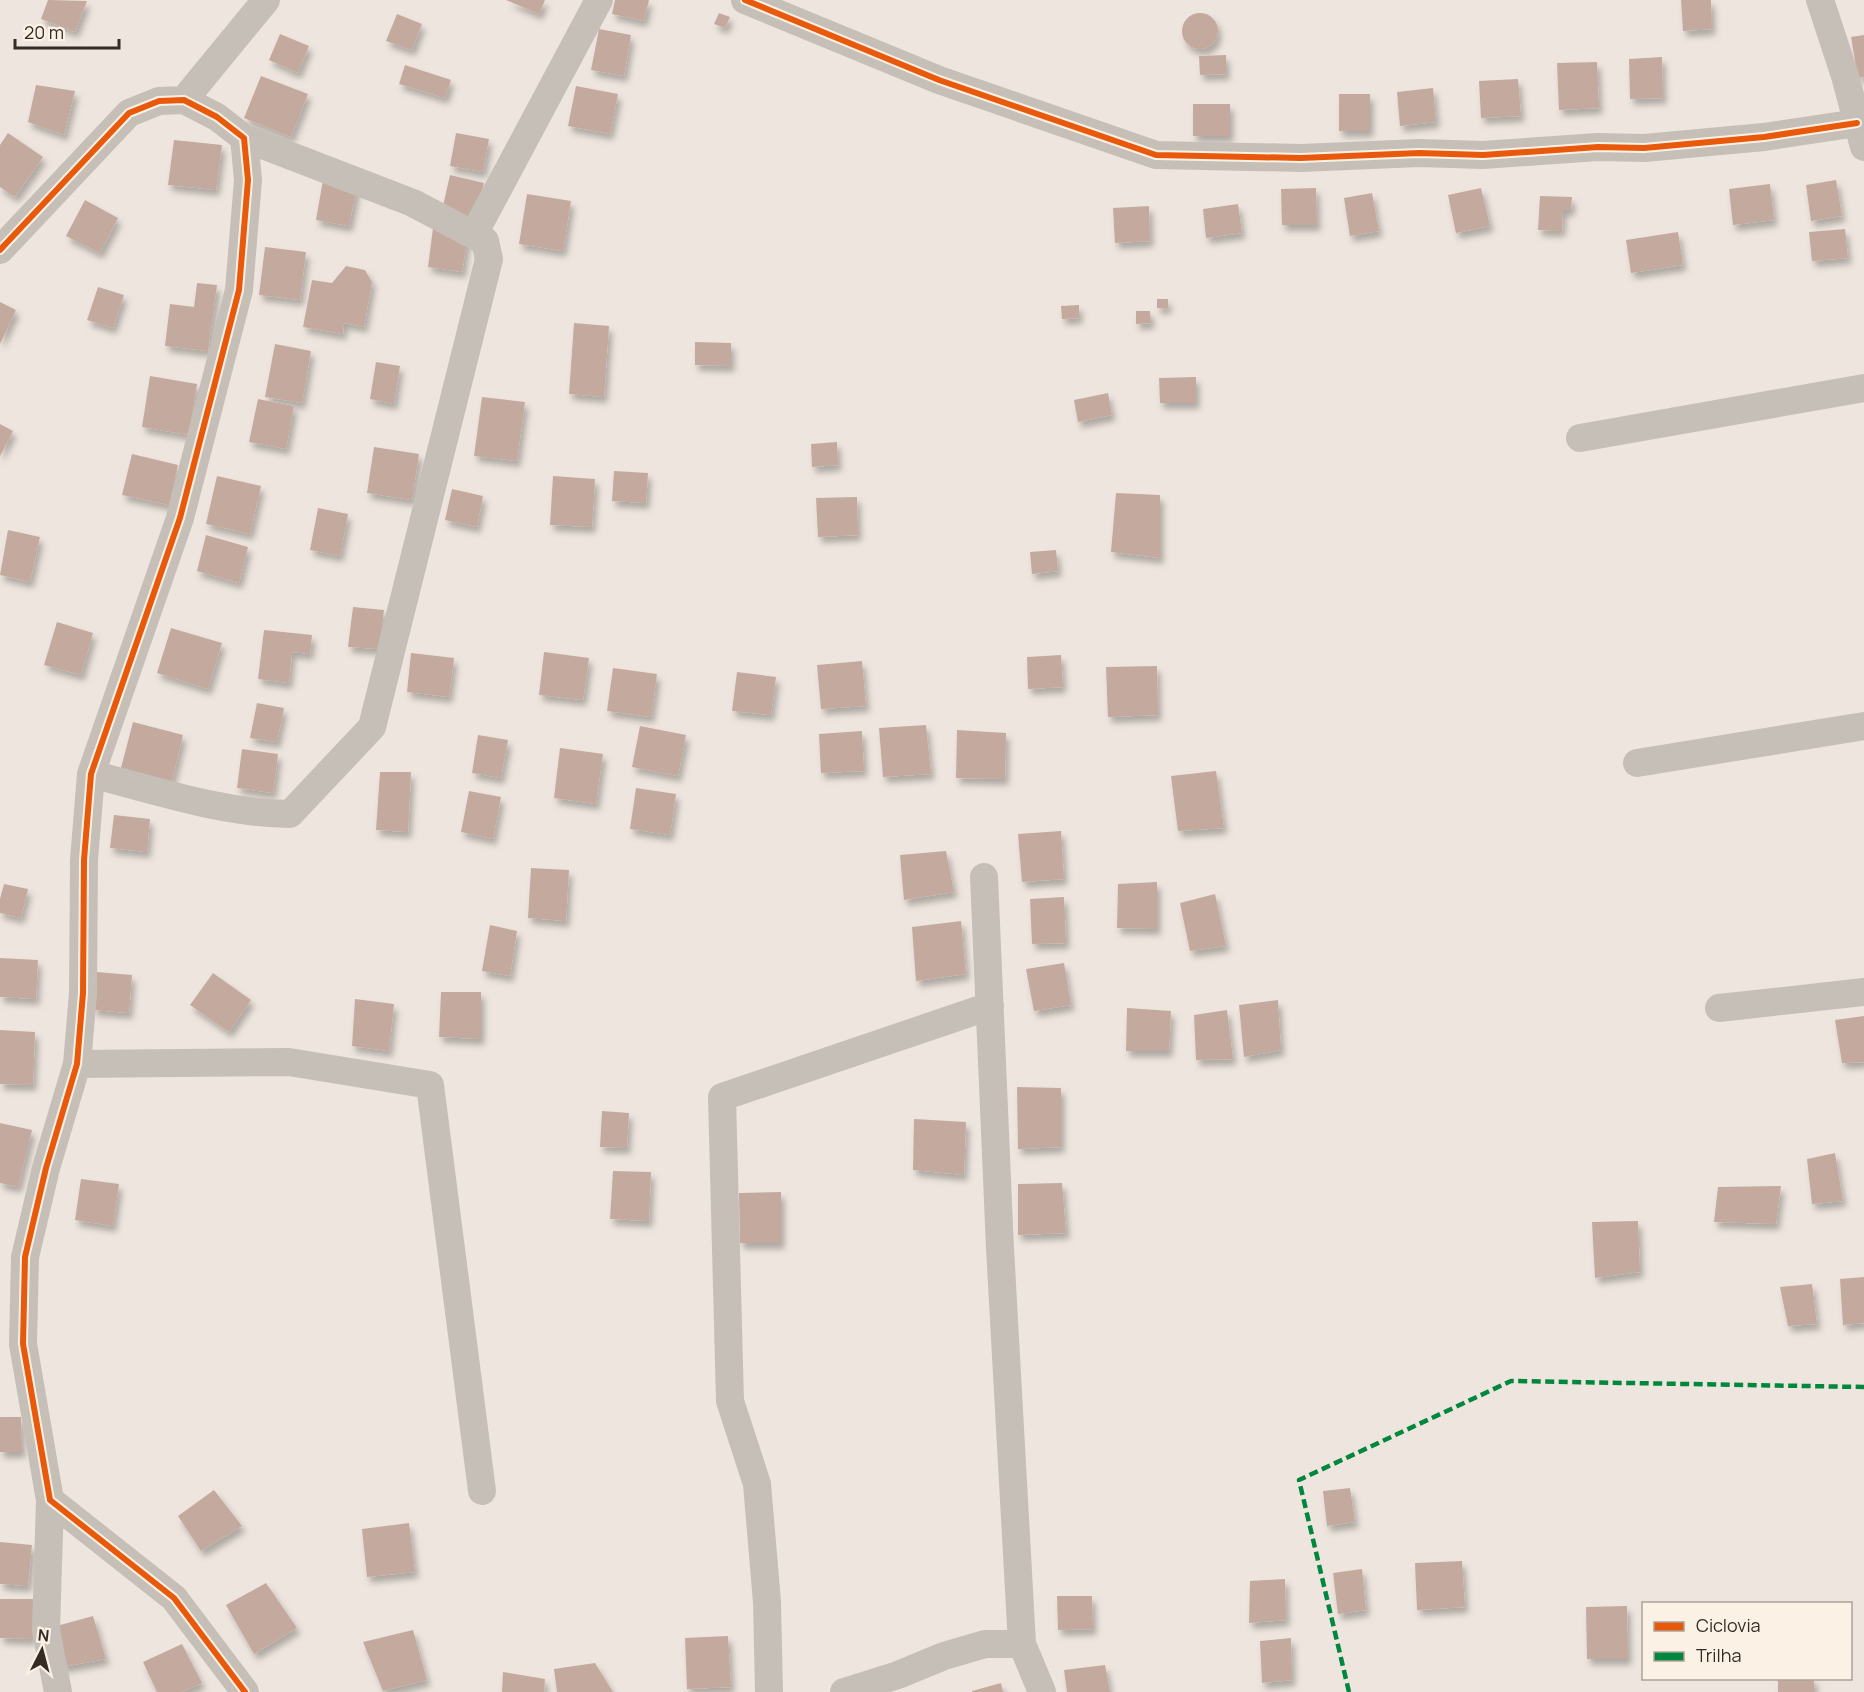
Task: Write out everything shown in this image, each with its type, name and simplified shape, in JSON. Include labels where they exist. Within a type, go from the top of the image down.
[{"type":"street","points":[[184,100],[266,0]]},
{"type":"street","points":[[474,234],[599,0]]},
{"type":"street","points":[[745,0],[939,80],[1156,155],[1301,158],[1419,153],[1483,155],[1598,147],[1644,148],[1764,137],[1861,135],[1820,0]]},
{"type":"street","points":[[0,250],[129,113],[159,101],[184,100],[217,117],[244,138],[413,203],[474,234],[484,241],[489,259],[372,727],[290,814],[257,814],[218,807],[91,774]]},
{"type":"street","points":[[58,1692],[46,1630],[50,1500],[23,1344],[26,1257],[46,1168],[76,1064],[83,993],[84,860],[91,774],[180,518],[239,290],[248,180],[244,138]]},
{"type":"street","points":[[1580,438],[1864,388]]},
{"type":"street","points":[[1637,763],[1864,726]]},
{"type":"street","points":[[984,877],[1000,1248],[1022,1644],[1042,1692]]},
{"type":"street","points":[[1719,1008],[1864,992]]},
{"type":"street","points":[[770,1692],[767,1602],[757,1484],[730,1401],[722,1097],[990,1006]]},
{"type":"street","points":[[76,1064],[289,1062],[430,1085],[482,1491]]},
{"type":"street","points":[[50,1500],[174,1598],[245,1692]]},
{"type":"street","points":[[844,1692],[898,1675],[944,1656],[985,1644],[1022,1644]]},
{"type":"building","points":[[48,0],[87,1],[75,32],[41,19]]},
{"type":"building","points":[[506,0],[545,0],[539,14]]},
{"type":"building","points":[[615,0],[649,0],[644,21],[612,14]]},
{"type":"building","points":[[1681,0],[1711,0],[1712,29],[1683,31]]},
{"type":"building","points":[[719,13],[730,17],[725,28],[714,24]]},
{"type":"building","points":[[1200,13],[1213,18],[1218,31],[1213,44],[1200,49],[1187,44],[1182,31],[1187,18]]},
{"type":"building","points":[[397,14],[422,24],[412,50],[386,41]]},
{"type":"building","points":[[599,29],[631,35],[624,76],[591,70]]},
{"type":"building","points":[[280,34],[309,46],[298,73],[269,60]]},
{"type":"building","points":[[1864,35],[1864,77],[1858,78],[1851,37]]},
{"type":"building","points":[[1226,55],[1226,74],[1200,75],[1199,56]]},
{"type":"building","points":[[1662,57],[1663,98],[1630,99],[1629,59]]},
{"type":"building","points":[[1597,62],[1599,108],[1559,110],[1557,63]]},
{"type":"building","points":[[405,65],[451,80],[445,98],[399,84]]},
{"type":"building","points":[[261,76],[308,94],[291,137],[244,118]]},
{"type":"building","points":[[1518,79],[1521,116],[1481,118],[1479,81]]},
{"type":"building","points":[[36,85],[75,91],[64,135],[28,122]]},
{"type":"building","points":[[576,86],[618,94],[610,134],[568,126]]},
{"type":"building","points":[[1433,88],[1436,122],[1400,126],[1397,92]]},
{"type":"building","points":[[1339,94],[1370,94],[1370,131],[1339,131]]},
{"type":"building","points":[[1193,104],[1230,104],[1230,136],[1193,136]]},
{"type":"building","points":[[8,133],[43,157],[15,197],[0,187],[0,145]]},
{"type":"building","points":[[456,133],[489,139],[483,172],[450,166]]},
{"type":"building","points":[[174,140],[222,145],[216,190],[168,185]]},
{"type":"building","points":[[450,175],[484,183],[474,222],[441,215]]},
{"type":"building","points":[[323,180],[357,186],[349,226],[316,220]]},
{"type":"building","points":[[1836,180],[1842,216],[1811,221],[1806,185]]},
{"type":"building","points":[[1770,184],[1774,220],[1733,225],[1729,189]]},
{"type":"building","points":[[1316,188],[1317,225],[1282,225],[1281,189]]},
{"type":"building","points":[[1481,188],[1490,226],[1456,233],[1448,195]]},
{"type":"building","points":[[1372,193],[1379,231],[1350,236],[1344,198]]},
{"type":"building","points":[[527,194],[571,201],[563,251],[519,244]]},
{"type":"building","points":[[1540,196],[1572,197],[1571,210],[1563,210],[1562,231],[1538,230]]},
{"type":"building","points":[[85,200],[118,218],[100,253],[66,236]]},
{"type":"building","points":[[1238,204],[1242,233],[1206,238],[1203,209]]},
{"type":"building","points":[[1149,206],[1150,241],[1115,243],[1113,208]]},
{"type":"building","points":[[433,228],[468,234],[462,272],[428,267]]},
{"type":"building","points":[[1845,229],[1848,258],[1812,261],[1809,232]]},
{"type":"building","points":[[1678,232],[1683,265],[1631,273],[1626,240]]},
{"type":"building","points":[[265,247],[306,252],[300,300],[259,295]]},
{"type":"building","points":[[346,266],[365,270],[372,282],[364,327],[344,323],[343,334],[303,327],[312,280],[332,283]]},
{"type":"building","points":[[197,283],[217,285],[208,351],[165,346],[170,304],[194,307]]},
{"type":"building","points":[[98,287],[124,295],[113,328],[87,320]]},
{"type":"building","points":[[1157,299],[1168,299],[1168,308],[1157,308]]},
{"type":"building","points":[[0,302],[16,310],[0,344]]},
{"type":"building","points":[[1079,305],[1079,318],[1062,319],[1061,306]]},
{"type":"building","points":[[1136,311],[1150,311],[1151,323],[1136,324]]},
{"type":"building","points":[[574,323],[609,326],[604,397],[569,394]]},
{"type":"building","points":[[695,342],[731,343],[731,366],[695,365]]},
{"type":"building","points":[[275,344],[311,351],[302,403],[265,397]]},
{"type":"building","points":[[376,362],[400,366],[394,404],[370,399]]},
{"type":"building","points":[[150,376],[197,384],[189,435],[142,427]]},
{"type":"building","points":[[1196,377],[1196,403],[1160,403],[1159,378]]},
{"type":"building","points":[[1108,393],[1112,415],[1078,422],[1074,400]]},
{"type":"building","points":[[482,397],[525,402],[517,461],[474,456]]},
{"type":"building","points":[[258,399],[294,406],[286,449],[249,442]]},
{"type":"building","points":[[0,424],[13,431],[0,456]]},
{"type":"building","points":[[837,442],[838,465],[812,467],[811,444]]},
{"type":"building","points":[[374,447],[419,454],[412,500],[367,493]]},
{"type":"building","points":[[132,454],[178,465],[169,505],[122,495]]},
{"type":"building","points":[[614,471],[648,473],[646,503],[612,501]]},
{"type":"building","points":[[217,476],[261,486],[250,534],[206,524]]},
{"type":"building","points":[[553,476],[595,479],[592,527],[550,525]]},
{"type":"building","points":[[452,489],[483,496],[477,527],[445,520]]},
{"type":"building","points":[[1116,493],[1160,495],[1160,558],[1111,552]]},
{"type":"building","points":[[857,497],[858,535],[818,537],[816,498]]},
{"type":"building","points":[[318,508],[348,514],[340,556],[310,550]]},
{"type":"building","points":[[8,530],[40,537],[30,582],[0,575]]},
{"type":"building","points":[[206,535],[248,547],[239,583],[197,571]]},
{"type":"building","points":[[1056,550],[1058,571],[1032,574],[1030,552]]},
{"type":"building","points":[[353,607],[384,610],[379,649],[348,647]]},
{"type":"building","points":[[57,622],[93,633],[81,675],[44,665]]},
{"type":"building","points":[[171,628],[222,643],[208,689],[157,673]]},
{"type":"building","points":[[264,630],[312,635],[310,654],[292,652],[289,683],[258,679]]},
{"type":"building","points":[[544,652],[589,658],[583,700],[539,695]]},
{"type":"building","points":[[411,653],[454,658],[449,697],[407,692]]},
{"type":"building","points":[[1061,655],[1063,687],[1028,689],[1027,657]]},
{"type":"building","points":[[862,661],[866,706],[821,709],[817,665]]},
{"type":"building","points":[[1157,666],[1158,715],[1108,717],[1106,667]]},
{"type":"building","points":[[613,668],[657,674],[651,717],[607,711]]},
{"type":"building","points":[[737,672],[776,677],[771,715],[732,711]]},
{"type":"building","points":[[257,703],[284,708],[277,742],[250,738]]},
{"type":"building","points":[[133,722],[183,735],[172,781],[121,768]]},
{"type":"building","points":[[926,725],[931,774],[883,777],[879,728]]},
{"type":"building","points":[[640,726],[686,735],[678,776],[632,767]]},
{"type":"building","points":[[957,730],[1006,733],[1005,779],[956,778]]},
{"type":"building","points":[[862,731],[864,771],[821,773],[819,734]]},
{"type":"building","points":[[478,735],[508,740],[501,778],[472,773]]},
{"type":"building","points":[[560,748],[603,754],[596,804],[554,798]]},
{"type":"building","points":[[242,749],[278,754],[273,793],[237,788]]},
{"type":"building","points":[[1216,771],[1224,828],[1178,831],[1171,776]]},
{"type":"building","points":[[380,772],[411,772],[408,832],[376,830]]},
{"type":"building","points":[[636,788],[676,794],[670,835],[630,829]]},
{"type":"building","points":[[469,791],[501,797],[493,839],[461,832]]},
{"type":"building","points":[[114,815],[150,819],[147,852],[110,848]]},
{"type":"building","points":[[1061,831],[1064,879],[1022,882],[1018,834]]},
{"type":"building","points":[[946,851],[954,892],[904,900],[900,855]]},
{"type":"building","points":[[531,868],[569,870],[566,921],[528,918]]},
{"type":"building","points":[[1157,882],[1157,929],[1117,928],[1118,884]]},
{"type":"building","points":[[4,884],[28,889],[21,918],[0,913],[0,899]]},
{"type":"building","points":[[1215,894],[1226,946],[1190,951],[1180,903]]},
{"type":"building","points":[[1064,897],[1066,943],[1032,944],[1030,899]]},
{"type":"building","points":[[961,921],[966,974],[916,981],[912,927]]},
{"type":"building","points":[[490,925],[517,931],[510,976],[482,971]]},
{"type":"building","points":[[0,958],[38,960],[36,999],[0,997]]},
{"type":"building","points":[[1064,963],[1071,1005],[1034,1011],[1026,969]]},
{"type":"building","points":[[96,972],[132,975],[129,1013],[93,1010]]},
{"type":"building","points":[[213,973],[251,1000],[229,1032],[190,1005]]},
{"type":"building","points":[[441,992],[481,992],[481,1039],[439,1037]]},
{"type":"building","points":[[355,999],[394,1004],[389,1051],[352,1046]]},
{"type":"building","points":[[1278,1000],[1281,1050],[1244,1057],[1239,1005]]},
{"type":"building","points":[[1127,1008],[1171,1011],[1169,1051],[1126,1051]]},
{"type":"building","points":[[1227,1010],[1233,1059],[1196,1060],[1194,1015]]},
{"type":"building","points":[[1864,1016],[1864,1062],[1842,1063],[1835,1020]]},
{"type":"building","points":[[0,1030],[35,1032],[33,1085],[0,1084]]},
{"type":"building","points":[[1017,1087],[1061,1088],[1061,1147],[1018,1149]]},
{"type":"building","points":[[602,1111],[629,1113],[627,1148],[600,1147]]},
{"type":"building","points":[[914,1119],[966,1122],[964,1175],[913,1170]]},
{"type":"building","points":[[0,1123],[32,1130],[18,1187],[0,1183]]},
{"type":"building","points":[[1835,1153],[1843,1201],[1812,1204],[1807,1159]]},
{"type":"building","points":[[613,1171],[651,1172],[649,1221],[610,1219]]},
{"type":"building","points":[[81,1179],[119,1184],[113,1226],[75,1220]]},
{"type":"building","points":[[1062,1183],[1066,1233],[1018,1235],[1018,1184]]},
{"type":"building","points":[[1781,1186],[1776,1224],[1714,1222],[1718,1187]]},
{"type":"building","points":[[781,1192],[781,1243],[740,1243],[739,1193]]},
{"type":"building","points":[[1638,1221],[1640,1272],[1595,1278],[1592,1222]]},
{"type":"building","points":[[1864,1277],[1864,1323],[1843,1325],[1840,1279]]},
{"type":"building","points":[[1812,1284],[1817,1324],[1788,1326],[1780,1287]]},
{"type":"building","points":[[0,1417],[21,1417],[22,1452],[0,1452]]},
{"type":"building","points":[[1350,1488],[1355,1522],[1327,1526],[1323,1491]]},
{"type":"building","points":[[214,1490],[242,1526],[201,1551],[178,1516]]},
{"type":"building","points":[[409,1523],[415,1572],[367,1577],[362,1529]]},
{"type":"building","points":[[0,1542],[32,1545],[28,1586],[0,1584]]},
{"type":"building","points":[[1462,1561],[1465,1607],[1417,1610],[1415,1563]]},
{"type":"building","points":[[1362,1569],[1366,1610],[1338,1614],[1333,1573]]},
{"type":"building","points":[[1285,1579],[1286,1620],[1249,1623],[1250,1581]]},
{"type":"building","points":[[266,1583],[297,1628],[254,1654],[226,1605]]},
{"type":"building","points":[[1057,1596],[1092,1596],[1093,1629],[1058,1630]]},
{"type":"building","points":[[0,1599],[33,1599],[33,1639],[0,1638]]},
{"type":"building","points":[[1627,1606],[1628,1659],[1587,1659],[1586,1607]]},
{"type":"building","points":[[93,1616],[106,1659],[62,1667],[53,1627]]},
{"type":"building","points":[[413,1630],[427,1680],[383,1691],[363,1642]]},
{"type":"building","points":[[728,1636],[731,1687],[687,1689],[685,1638]]},
{"type":"building","points":[[1291,1638],[1292,1680],[1262,1683],[1260,1641]]},
{"type":"building","points":[[182,1644],[202,1683],[182,1692],[157,1692],[143,1662]]},
{"type":"building","points":[[595,1663],[613,1692],[557,1692],[554,1669]]},
{"type":"building","points":[[1105,1665],[1110,1692],[1067,1692],[1064,1670]]},
{"type":"building","points":[[503,1672],[545,1679],[544,1692],[502,1692]]},
{"type":"building","points":[[1778,1680],[1814,1680],[1814,1692],[1778,1692]]},
{"type":"building","points":[[1001,1683],[1003,1692],[972,1692],[972,1691]]},
{"type":"marked path","points":[[1349,1692],[1299,1480],[1511,1381],[1864,1387]]},
{"type":"cycle path","points":[[745,0],[939,80],[1156,155],[1301,158],[1419,153],[1483,155],[1598,147],[1644,148],[1764,137],[1857,123]]},
{"type":"cycle path","points":[[0,250],[129,113],[159,101],[184,100],[217,117],[244,138],[248,180],[239,290],[180,518],[91,774],[84,860],[83,993],[77,1064],[46,1168],[25,1257],[23,1344],[50,1500],[174,1598],[245,1692]]}]
